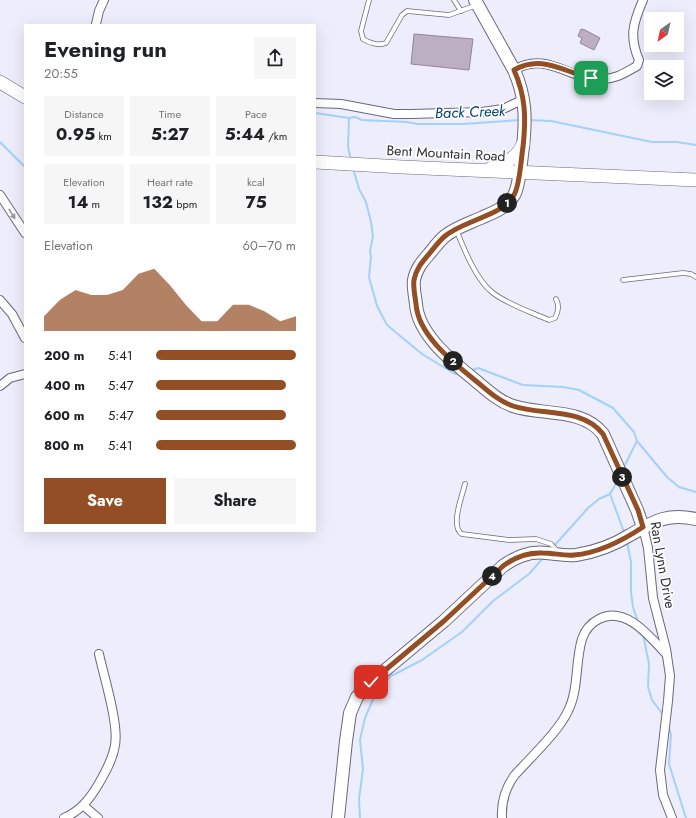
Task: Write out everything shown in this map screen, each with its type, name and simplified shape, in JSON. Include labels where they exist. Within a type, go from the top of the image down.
[{"type":"main road","points":[[0,73],[24,87]]},
{"type":"main road","points":[[0,82],[24,96]]},
{"type":"main road","points":[[484,171],[507,163],[520,151],[523,144]]},
{"type":"main road","name":"Bent Mountain Road","points":[[316,162],[696,180]]},
{"type":"street","points":[[96,24],[99,11],[104,0]]},
{"type":"street","points":[[514,70],[524,65],[541,63],[579,76],[601,79],[618,76],[637,66],[639,60],[634,49],[633,31],[643,0]]},
{"type":"street","name":"Ran Lynn Drive","points":[[476,2],[514,70],[519,81],[524,100],[526,113],[520,172],[515,194],[508,202],[500,209],[456,229],[445,236],[422,260],[414,281],[416,308],[425,330],[438,347],[495,397],[505,403],[527,410],[577,417],[587,420],[603,434],[638,510],[648,548],[653,598],[667,655],[670,676],[668,707],[660,770],[660,783],[665,803],[672,818]]},
{"type":"street","points":[[316,103],[341,104],[394,114],[411,114],[482,112],[503,109],[524,100]]},
{"type":"street","points":[[0,195],[24,231]]},
{"type":"street","points":[[0,300],[12,314],[24,336]]},
{"type":"street","points":[[0,386],[10,378],[24,374]]},
{"type":"street","points":[[338,818],[350,713],[357,697],[385,669],[401,658],[444,621],[503,566],[523,555],[534,553],[575,555],[603,548],[626,538],[643,527],[668,517],[688,517],[696,519]]},
{"type":"street","points":[[502,818],[502,800],[508,784],[558,727],[568,710],[572,700],[582,640],[589,626],[601,618],[613,616],[621,617],[636,625],[667,655]]},
{"type":"street","points":[[64,818],[84,806],[90,798],[108,766],[114,751],[116,738],[112,711],[99,654]]},
{"type":"street","points":[[84,806],[98,818]]},
{"type":"lane","points":[[369,0],[361,31],[363,39],[368,42],[382,45],[386,43],[402,15],[407,11],[449,15],[461,11],[476,2]]},
{"type":"lane","points":[[454,0],[461,11]]},
{"type":"lane","points":[[456,229],[467,257],[485,286],[492,292],[549,320],[555,318],[558,313],[556,299]]},
{"type":"lane","points":[[623,280],[683,272],[691,274],[696,278]]},
{"type":"lane","points":[[465,484],[456,526],[460,533],[493,538],[536,539],[551,544],[561,555]]},
{"type":"building","points":[[581,29],[600,38],[594,50],[580,43],[582,38],[578,36]]},
{"type":"building","points":[[414,34],[473,39],[469,70],[411,64]]},
{"type":"waterway","name":"Back Creek","points":[[316,113],[349,118],[355,117],[362,120],[407,122],[418,124],[463,124],[520,120]]},
{"type":"waterway","points":[[349,118],[348,147],[351,160]]},
{"type":"waterway","name":"Back Creek","points":[[528,120],[551,121],[652,142],[677,142],[696,145]]},
{"type":"waterway","name":"Back Creek","points":[[0,142],[24,166]]},
{"type":"waterway","points":[[353,168],[359,189],[366,202],[371,222],[373,237],[370,251],[371,257],[369,277],[377,306],[387,325],[422,354],[455,374],[460,373]]},
{"type":"waterway","points":[[470,371],[478,368],[523,385],[563,387],[579,390],[613,408],[634,432],[637,441],[667,477],[679,487],[696,492]]},
{"type":"waterway","points":[[623,469],[637,441]]},
{"type":"waterway","points":[[554,546],[588,508],[599,499],[610,494],[618,480]]},
{"type":"waterway","points":[[610,494],[624,532]]},
{"type":"waterway","points":[[627,542],[631,562],[631,592],[633,607],[638,622]]},
{"type":"waterway","points":[[360,818],[359,799],[363,769],[360,740],[365,718],[377,690],[391,676],[422,660],[462,632],[493,601],[529,574],[544,557]]},
{"type":"waterway","points":[[643,634],[649,664],[648,687],[652,700],[664,716]]},
{"type":"waterway","points":[[669,728],[671,735],[669,764],[686,818]]},
{"type":"route","points":[[371,682],[444,621],[503,566],[512,560],[523,555],[534,553],[575,555],[589,552],[618,542],[643,527],[638,510],[624,483],[609,446],[603,434],[594,424],[577,417],[527,410],[505,403],[495,397],[438,347],[425,330],[416,308],[414,281],[418,267],[422,260],[445,236],[456,229],[500,209],[515,194],[520,172],[526,113],[524,97],[514,70],[524,65],[541,63],[579,76],[591,78]]}]
